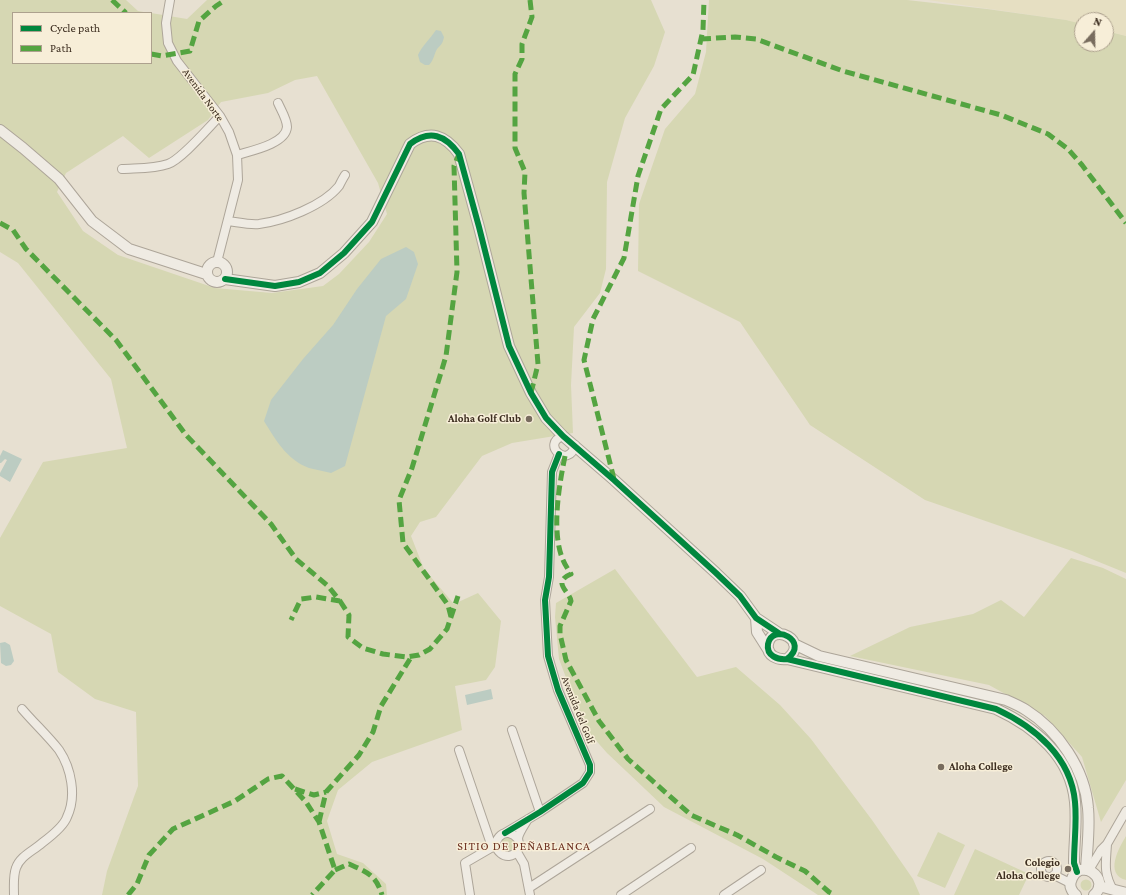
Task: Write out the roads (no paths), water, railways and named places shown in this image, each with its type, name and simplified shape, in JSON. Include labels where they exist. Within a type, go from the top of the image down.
[{"type":"street","name":"Avenida Norte","points":[[170,0],[166,23],[168,43],[177,60],[220,116],[229,132],[237,155],[238,180],[217,262]]},
{"type":"street","points":[[237,155],[276,142],[285,134],[287,127],[286,121],[278,103]]},
{"type":"street","points":[[122,169],[168,164],[179,157],[220,116]]},
{"type":"street","points":[[0,130],[59,179],[92,221],[129,249],[206,274],[212,282],[221,282],[225,279],[276,286],[299,282],[320,273],[344,253],[372,222],[410,144],[416,139],[431,135],[443,138],[452,144],[459,154],[509,346],[531,393],[546,418],[563,436],[575,445],[716,573],[740,596],[756,618],[780,634]]},
{"type":"street","points":[[228,221],[257,224],[279,220],[324,200],[338,186],[345,175]]},
{"type":"street","points":[[206,274],[209,265],[217,262],[222,263],[227,270],[225,279]]},
{"type":"street","points":[[563,436],[559,437],[554,444],[556,452],[565,456],[574,450],[575,445]]},
{"type":"street","name":"Avenida del Golf","points":[[470,895],[465,863],[494,846],[498,837],[540,812],[583,783],[590,772],[590,765],[558,690],[548,656],[545,600],[549,577],[552,472],[559,454]]},
{"type":"street","points":[[756,618],[757,632],[773,657],[780,660],[787,659],[996,709],[1024,723],[1050,746],[1066,769],[1074,792],[1075,803],[1074,864],[1095,874],[1099,879],[1097,890],[1113,890],[1126,893]]},
{"type":"street","points":[[769,651],[768,644],[770,639],[775,635],[786,634],[792,638],[794,644],[794,650],[787,659]]},
{"type":"street","points":[[794,644],[819,656],[1006,700],[1026,710],[1041,721],[1065,747],[1084,785],[1088,809],[1084,870]]},
{"type":"street","points":[[14,895],[13,882],[16,867],[24,855],[42,844],[67,818],[71,802],[72,784],[67,766],[58,750],[22,709]]},
{"type":"street","points":[[512,730],[540,812]]},
{"type":"street","points":[[459,750],[494,846],[504,856],[512,856],[517,852],[520,845],[518,839],[513,834],[505,833]]},
{"type":"street","points":[[517,852],[524,864],[530,892],[650,809]]},
{"type":"street","points":[[1063,895],[1070,884],[1107,844],[1126,810]]},
{"type":"street","points":[[518,839],[528,819]]},
{"type":"street","points":[[1107,844],[1105,871],[1113,890]]},
{"type":"street","points":[[621,895],[691,848]]},
{"type":"street","points":[[724,895],[762,870]]},
{"type":"street","points":[[1054,875],[1070,884],[1073,893],[1076,895]]},
{"type":"place","name":"Aloha Golf Club","points":[[529,419]]},
{"type":"place","name":"Aloha College","points":[[941,767]]},
{"type":"place","name":"Colegio Aloha College","points":[[1068,869]]},
{"type":"district","name":"SITIO DE PEÑABLANCA","points":[[524,846]]}]
